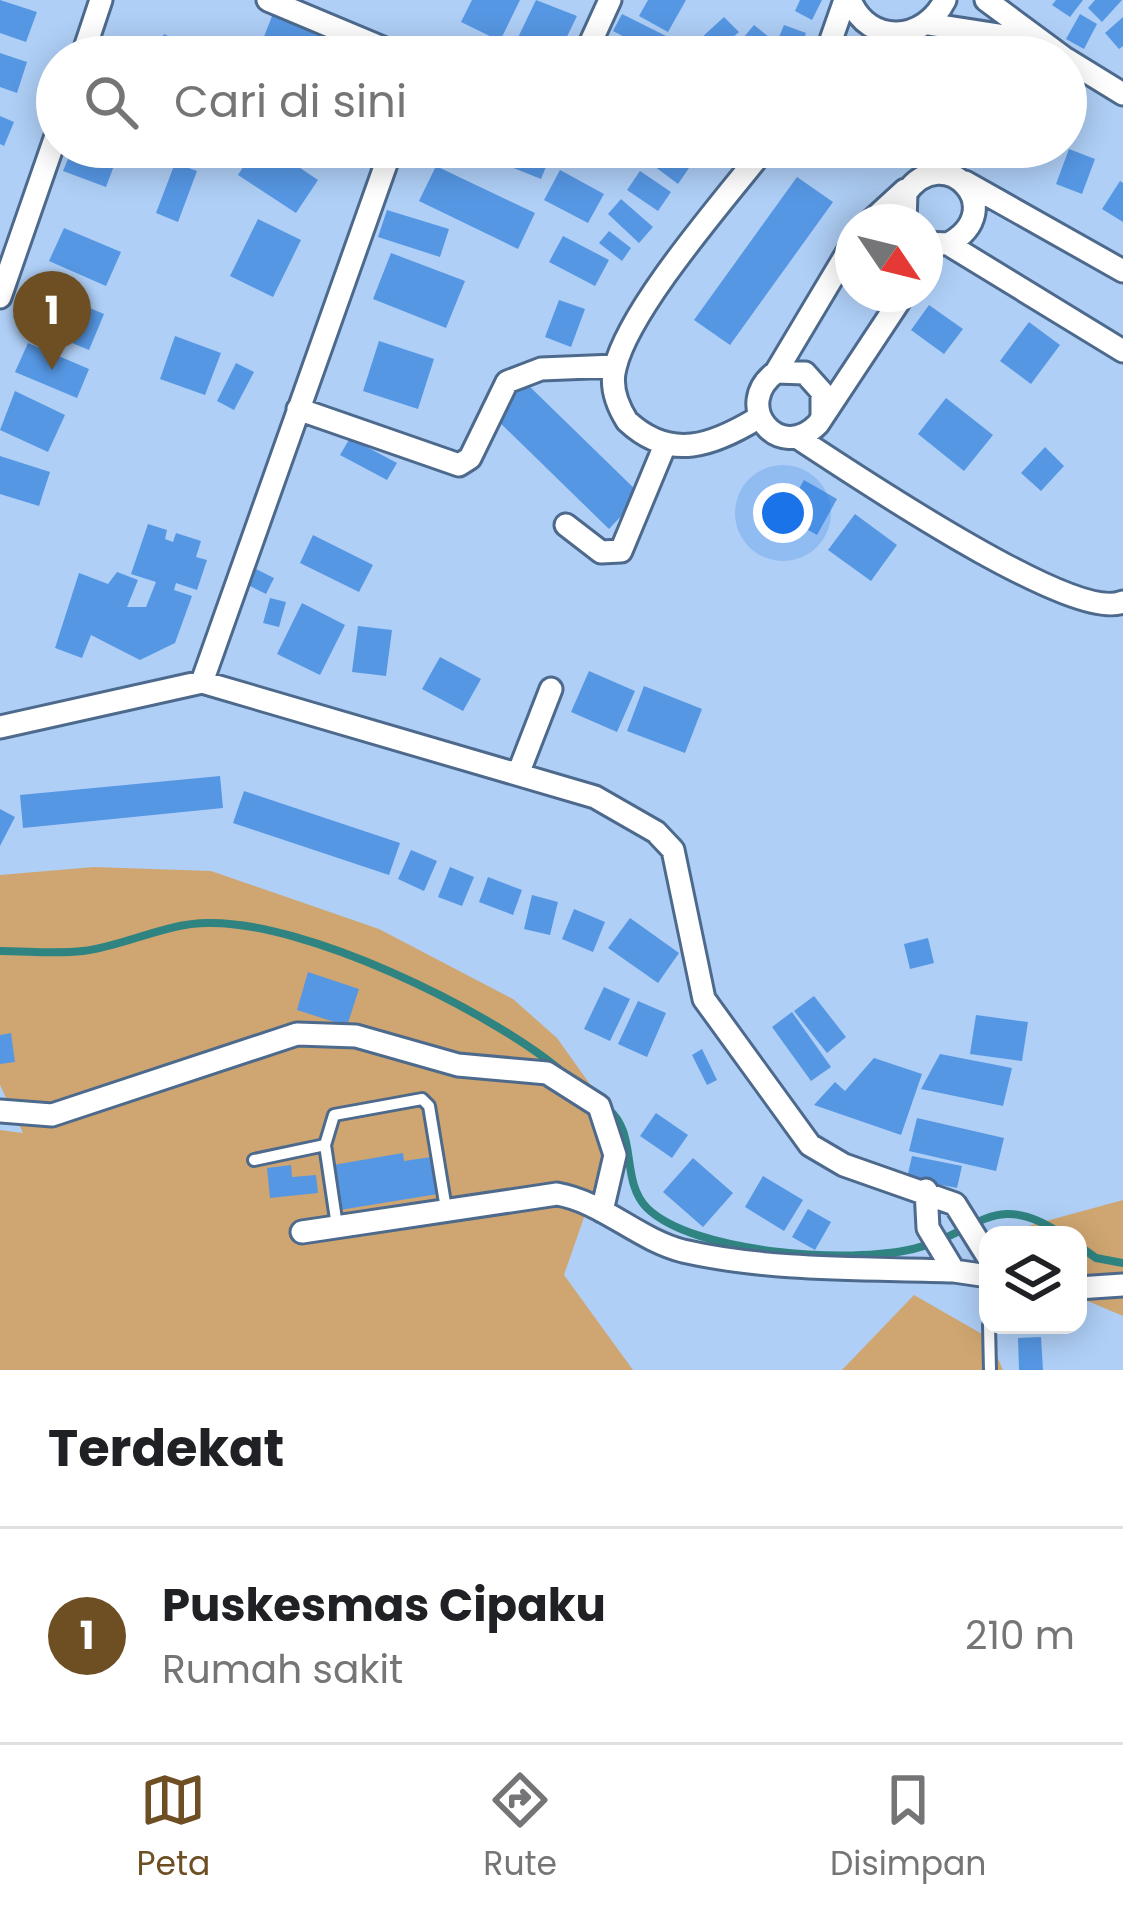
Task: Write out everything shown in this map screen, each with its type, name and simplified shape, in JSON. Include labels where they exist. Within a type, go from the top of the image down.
[{"type":"street","points":[[89,36],[101,0]]},
{"type":"street","points":[[268,0],[354,36]]},
{"type":"street","points":[[594,36],[610,0]]},
{"type":"street","points":[[833,36],[847,0],[872,28],[896,35],[928,24],[1005,36]]},
{"type":"street","points":[[928,24],[945,0]]},
{"type":"street","points":[[986,0],[1031,36]]},
{"type":"street","points":[[1087,72],[1123,94]]},
{"type":"street","points":[[0,297],[45,168]]},
{"type":"street","points":[[202,682],[384,168]]},
{"type":"street","points":[[749,168],[680,256],[615,366],[620,411],[636,429],[665,445],[716,443],[758,418]]},
{"type":"street","points":[[890,204],[913,183],[941,172],[1123,271]]},
{"type":"street","points":[[943,245],[963,236],[974,219],[972,195],[959,179]]},
{"type":"street","points":[[902,204],[913,183]]},
{"type":"street","points":[[943,254],[1123,351]]},
{"type":"street","points":[[835,273],[776,372],[758,389],[758,418],[777,436],[797,437],[1014,569],[1098,605],[1123,602]]},
{"type":"street","points":[[797,437],[822,417],[892,312]]},
{"type":"street","points":[[298,410],[459,465],[470,458],[507,382],[542,369],[615,366]]},
{"type":"street","points":[[776,372],[792,369],[811,377],[822,392],[822,417]]},
{"type":"street","points":[[566,525],[601,552],[621,551],[665,445]]},
{"type":"street","points":[[0,728],[202,682],[596,796],[656,832],[673,850],[704,999],[734,1046],[818,1153],[955,1204],[979,1243]]},
{"type":"street","points":[[518,774],[551,689]]},
{"type":"street","points":[[0,1111],[52,1115],[297,1034],[356,1036],[458,1065],[547,1073],[599,1106],[615,1155],[602,1211]]},
{"type":"street","points":[[926,1190],[926,1217],[947,1261]]},
{"type":"street","points":[[302,1232],[557,1194],[602,1211],[656,1242],[707,1256],[947,1261],[979,1273]]},
{"type":"street","points":[[1087,1287],[1123,1285]]},
{"type":"lane","points":[[337,1226],[325,1145],[334,1115],[422,1100],[435,1113],[446,1209]]},
{"type":"lane","points":[[254,1160],[325,1145]]},
{"type":"lane","points":[[989,1334],[990,1370]]},
{"type":"shaded area","points":[[94,867],[211,871],[379,929],[513,999],[557,1038],[617,1122],[564,1275],[633,1370],[0,1370],[0,1130],[23,1133],[0,1085],[0,875]]},
{"type":"shaded area","points":[[1123,1200],[1123,1316],[1087,1301],[1087,1226],[1028,1226]]},
{"type":"shaded area","points":[[914,1295],[989,1338],[1003,1370],[842,1370]]},
{"type":"building","points":[[0,0],[37,12],[26,42],[0,33]]},
{"type":"building","points":[[472,0],[520,0],[502,36],[490,36],[461,22]]},
{"type":"building","points":[[536,0],[577,16],[567,36],[519,36]]},
{"type":"building","points":[[648,0],[686,0],[668,32],[639,16]]},
{"type":"building","points":[[800,0],[822,0],[812,20],[795,11]]},
{"type":"building","points":[[1056,0],[1083,0],[1070,17],[1052,5]]},
{"type":"building","points":[[1095,0],[1122,0],[1102,22],[1088,8]]},
{"type":"building","points":[[276,6],[324,24],[319,36],[264,36]]},
{"type":"building","points":[[622,14],[666,36],[623,36],[613,31]]},
{"type":"building","points":[[1080,14],[1097,24],[1087,43],[1087,36],[1068,36]]},
{"type":"building","points":[[724,17],[739,32],[734,36],[703,36]]},
{"type":"building","points":[[1123,17],[1123,46],[1119,49],[1105,33]]},
{"type":"building","points":[[754,25],[768,36],[745,36]]},
{"type":"building","points":[[784,25],[806,33],[805,36],[779,36]]},
{"type":"building","points":[[0,53],[27,62],[17,93],[0,87]]},
{"type":"building","points":[[0,116],[14,122],[4,146],[0,144]]},
{"type":"building","points":[[1087,156],[1095,159],[1082,194],[1056,184],[1062,168],[1087,168]]},
{"type":"building","points":[[64,168],[113,168],[106,187]]},
{"type":"building","points":[[173,168],[197,171],[178,222],[156,213]]},
{"type":"building","points":[[242,168],[300,168],[318,180],[296,213],[238,175]]},
{"type":"building","points":[[435,168],[440,168],[535,213],[518,249],[419,201]]},
{"type":"building","points":[[514,168],[545,168],[541,179]]},
{"type":"building","points":[[657,168],[689,168],[678,184]]},
{"type":"building","points":[[560,170],[604,194],[588,223],[544,200]]},
{"type":"building","points":[[640,171],[671,192],[658,211],[627,190]]},
{"type":"building","points":[[797,177],[833,202],[730,345],[694,320]]},
{"type":"building","points":[[1123,183],[1123,222],[1102,209]]},
{"type":"building","points":[[621,199],[653,227],[639,243],[608,214]]},
{"type":"building","points":[[387,210],[449,229],[440,257],[378,237]]},
{"type":"building","points":[[258,219],[301,240],[273,297],[230,276]]},
{"type":"building","points":[[64,228],[121,252],[106,286],[49,261]]},
{"type":"building","points":[[609,231],[631,248],[622,261],[599,243]]},
{"type":"building","points":[[563,236],[609,260],[595,286],[549,262]]},
{"type":"building","points":[[391,253],[465,281],[446,328],[373,299]]},
{"type":"building","points":[[26,283],[64,297],[52,331],[13,317]]},
{"type":"building","points":[[559,300],[585,309],[571,347],[545,337]]},
{"type":"building","points":[[75,302],[104,314],[89,350],[60,338]]},
{"type":"building","points":[[924,312],[939,312],[963,329],[944,354],[911,330]]},
{"type":"building","points":[[1029,322],[1060,345],[1031,384],[1000,361]]},
{"type":"building","points":[[175,336],[221,353],[205,395],[160,379]]},
{"type":"building","points":[[379,341],[434,359],[418,409],[363,391]]},
{"type":"building","points":[[28,343],[89,369],[77,398],[15,372]]},
{"type":"building","points":[[236,363],[254,372],[234,410],[217,401]]},
{"type":"building","points":[[525,382],[641,495],[609,529],[493,416]]},
{"type":"building","points":[[15,391],[65,415],[48,452],[0,430]]},
{"type":"building","points":[[946,398],[993,435],[964,471],[918,434]]},
{"type":"building","points":[[350,438],[397,463],[387,480],[340,455]]},
{"type":"building","points":[[1045,447],[1064,466],[1041,491],[1021,473]]},
{"type":"building","points":[[0,456],[50,472],[39,506],[0,494]]},
{"type":"building","points":[[804,480],[837,499],[817,535],[783,516]]},
{"type":"building","points":[[855,514],[897,545],[871,581],[828,550]]},
{"type":"building","points":[[148,524],[167,530],[165,539],[173,542],[176,533],[201,541],[196,557],[207,560],[197,590],[176,583],[174,590],[192,596],[175,643],[140,660],[91,635],[82,658],[55,648],[79,573],[108,584],[117,572],[138,580],[127,607],[146,607],[156,582],[131,574]]},
{"type":"building","points":[[313,535],[373,565],[359,592],[300,563]]},
{"type":"building","points":[[252,567],[274,578],[266,594],[244,583]]},
{"type":"building","points":[[270,598],[286,602],[279,627],[263,623]]},
{"type":"building","points":[[302,603],[345,625],[320,675],[277,654]]},
{"type":"building","points":[[358,626],[392,630],[386,676],[352,672]]},
{"type":"building","points":[[440,657],[481,679],[463,711],[422,689]]},
{"type":"building","points":[[589,671],[635,691],[617,732],[571,712]]},
{"type":"building","points":[[644,686],[702,709],[685,753],[627,731]]},
{"type":"building","points":[[220,776],[223,808],[23,828],[20,795]]},
{"type":"building","points":[[244,791],[400,843],[389,875],[233,823]]},
{"type":"building","points":[[0,809],[15,817],[0,846]]},
{"type":"building","points":[[411,850],[437,861],[424,891],[398,879]]},
{"type":"building","points":[[450,867],[474,877],[462,906],[438,897]]},
{"type":"building","points":[[488,877],[522,890],[513,915],[479,902]]},
{"type":"building","points":[[532,895],[558,902],[550,935],[524,929]]},
{"type":"building","points":[[574,909],[605,922],[593,952],[562,939]]},
{"type":"building","points":[[630,918],[679,953],[658,983],[608,948]]},
{"type":"building","points":[[928,938],[934,963],[910,969],[904,944]]},
{"type":"building","points":[[308,972],[359,989],[347,1026],[297,1010]]},
{"type":"building","points":[[604,987],[630,999],[610,1041],[584,1029]]},
{"type":"building","points":[[814,996],[846,1037],[827,1053],[794,1011]]},
{"type":"building","points":[[638,1001],[666,1013],[647,1057],[618,1044]]},
{"type":"building","points":[[792,1012],[831,1067],[811,1081],[772,1027]]},
{"type":"building","points":[[976,1015],[1028,1022],[1022,1061],[970,1054]]},
{"type":"building","points":[[11,1033],[15,1062],[0,1064],[0,1035]]},
{"type":"building","points":[[702,1049],[717,1080],[707,1085],[692,1055]]},
{"type":"building","points":[[940,1054],[1012,1068],[1003,1106],[921,1089]]},
{"type":"building","points":[[874,1058],[922,1074],[901,1135],[814,1105],[835,1082],[845,1091]]},
{"type":"building","points":[[656,1113],[688,1135],[672,1158],[640,1136]]},
{"type":"building","points":[[917,1118],[1004,1138],[996,1171],[909,1151]]},
{"type":"building","points":[[403,1153],[404,1161],[438,1156],[444,1193],[340,1210],[333,1165]]},
{"type":"building","points":[[912,1156],[962,1166],[957,1188],[907,1178]]},
{"type":"building","points":[[693,1158],[733,1193],[703,1227],[663,1192]]},
{"type":"building","points":[[291,1165],[292,1177],[316,1175],[318,1193],[270,1198],[267,1168]]},
{"type":"building","points":[[763,1176],[803,1200],[784,1231],[745,1207]]},
{"type":"building","points":[[808,1209],[831,1222],[815,1250],[792,1237]]},
{"type":"building","points":[[1041,1337],[1043,1370],[1019,1370],[1018,1338]]},
{"type":"waterway","points":[[0,951],[83,951],[192,924],[248,926],[293,936],[392,972],[486,1020],[559,1069]]},
{"type":"waterway","points":[[608,1109],[623,1131],[639,1197],[669,1224],[700,1236],[774,1251],[852,1255],[913,1249],[1002,1214],[1048,1226]]},
{"type":"waterway","points":[[1087,1252],[1123,1263]]},
{"type":"place","name":"Puskesmas Cipaku","points":[[52,370]]}]
